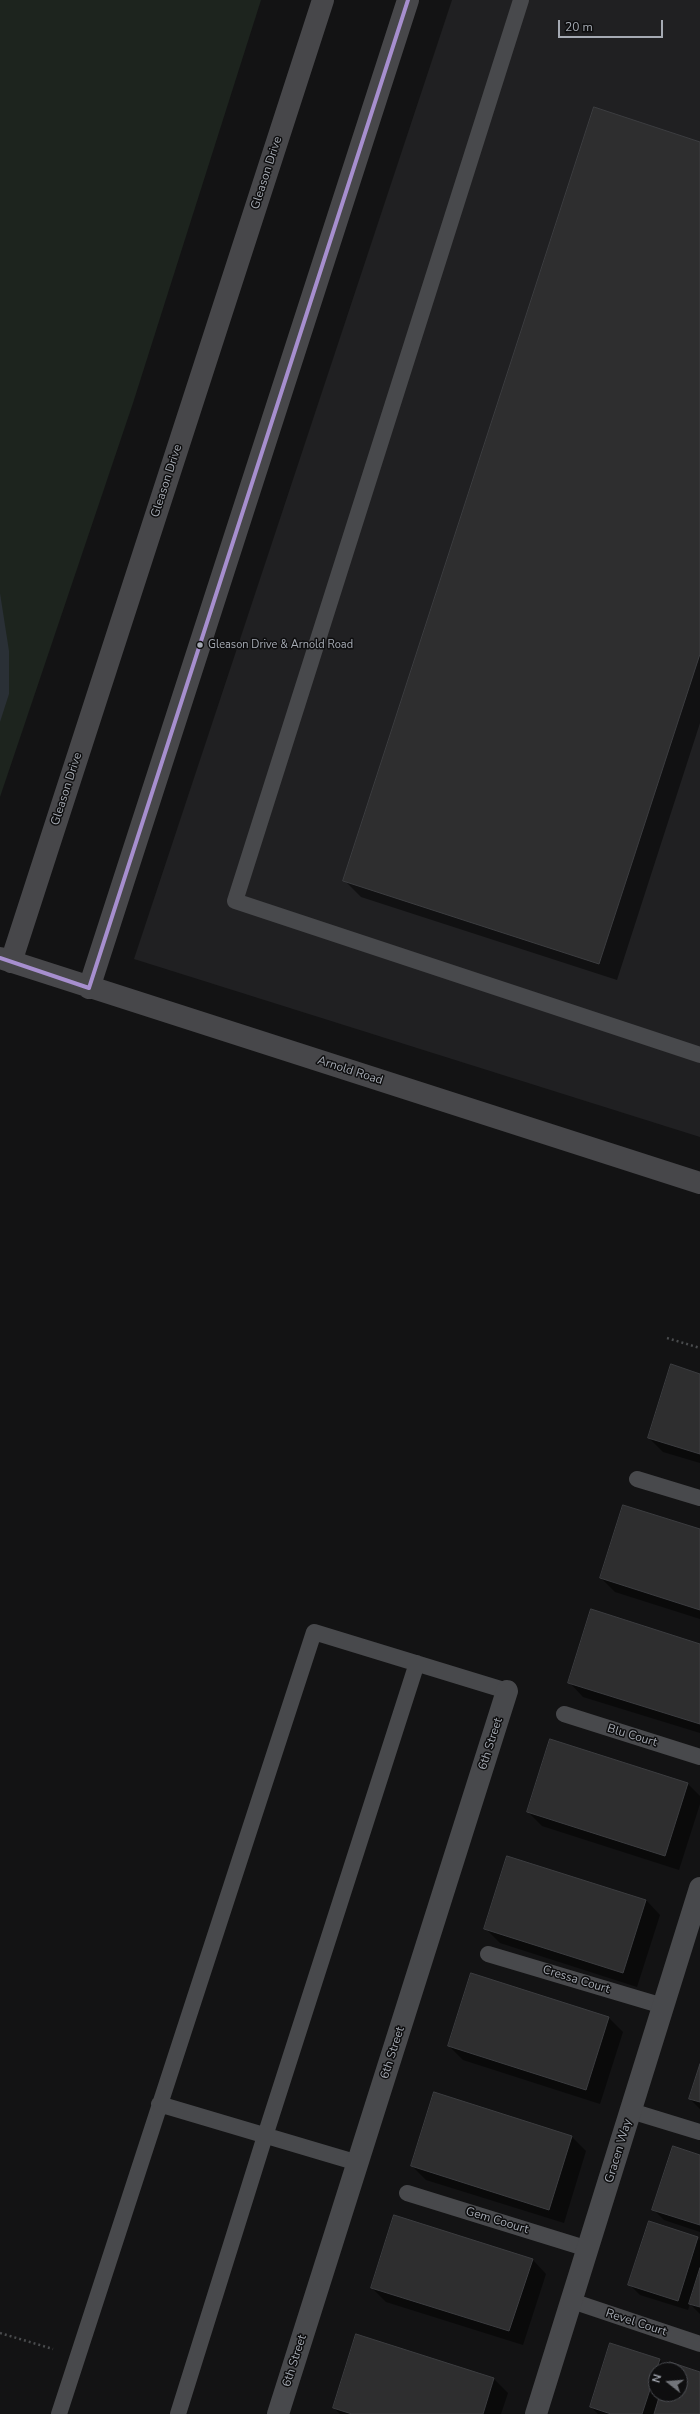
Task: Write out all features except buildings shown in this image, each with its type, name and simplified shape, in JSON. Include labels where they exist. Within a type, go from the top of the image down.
[{"type":"main road","name":"Gleason Drive","points":[[5,960],[323,0]]},
{"type":"main road","points":[[89,988],[408,0]]},
{"type":"main road","name":"Arnold Road","points":[[5,960],[700,1183]]},
{"type":"street","name":"6th Street","points":[[278,2414],[508,1691]]},
{"type":"street","name":"Gracen Way","points":[[536,2414],[663,2006],[698,1901]]},
{"type":"lane","points":[[521,0],[235,900],[700,1055]]},
{"type":"lane","points":[[637,1479],[700,1498]]},
{"type":"lane","points":[[59,2414],[314,1632],[508,1691]]},
{"type":"lane","points":[[178,2414],[416,1663]]},
{"type":"lane","name":"Blu Court","points":[[564,1714],[700,1757]]},
{"type":"lane","name":"Cressa Court","points":[[488,1954],[663,2006]]},
{"type":"lane","points":[[159,2104],[358,2163]]},
{"type":"lane","points":[[631,2111],[700,2132]]},
{"type":"lane","name":"Gem Coourt","points":[[407,2193],[588,2249]]},
{"type":"lane","name":"Revel Court","points":[[572,2301],[700,2344]]},
{"type":"path","points":[[667,1338],[700,1348]]},
{"type":"path","points":[[0,2333],[77,2357]]},
{"type":"shaded area","points":[[0,0],[261,0],[133,403],[0,797]]},
{"type":"shaded area","points":[[452,0],[700,0],[700,1137],[134,959]]},
{"type":"shaded area","points":[[0,593],[9,651],[9,694],[0,722]]},
{"type":"transit line","points":[[0,958],[89,988],[408,0]]},
{"type":"place","name":"Gleason Drive & Arnold Road","points":[[200,645]]}]
